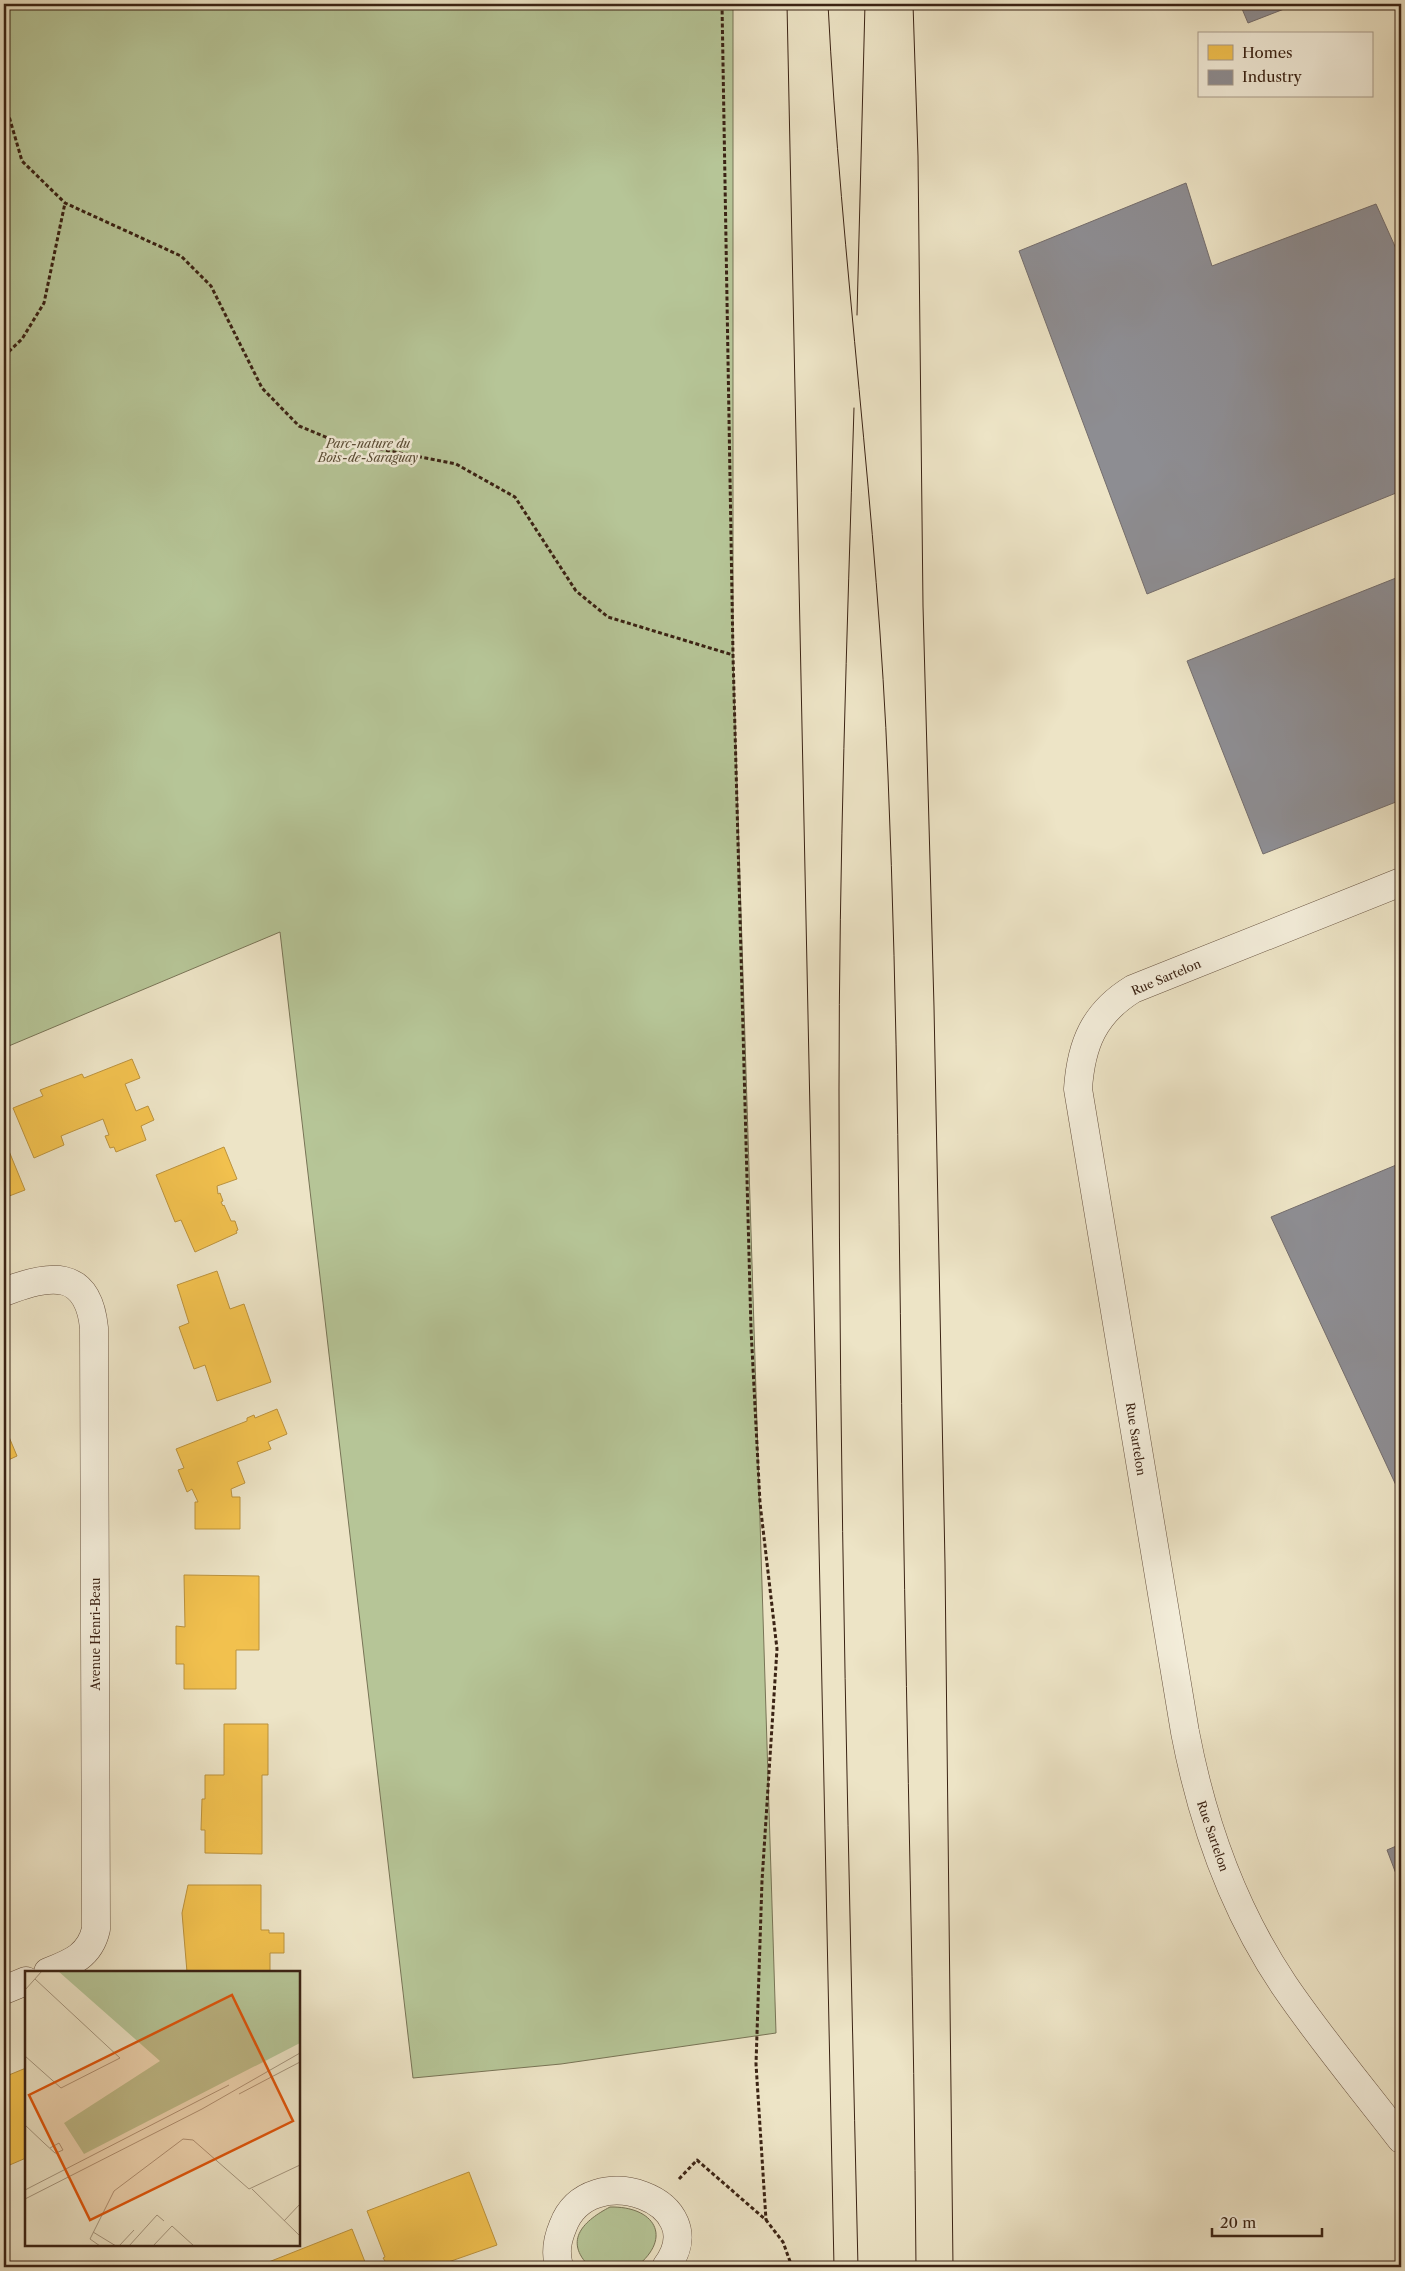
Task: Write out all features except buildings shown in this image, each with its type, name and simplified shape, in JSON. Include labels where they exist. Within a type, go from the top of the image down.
[{"type":"street","name":"Rue Sartelon","points":[[1401,882],[1133,989],[1116,1000],[1103,1012],[1081,1057],[1078,1089],[1185,1732],[1199,1796],[1220,1859],[1246,1919],[1265,1954],[1313,2025],[1401,2139]]},
{"type":"street","name":"Avenue Henri-Beau","points":[[4,1292],[24,1284],[41,1281],[68,1281],[76,1284],[89,1301],[94,1328],[96,1930],[94,1939],[86,1952],[71,1963],[51,1971]]},
{"type":"street","points":[[4,1990],[25,1981]]},
{"type":"street","points":[[559,2267],[557,2245],[564,2221],[570,2212],[592,2196],[608,2191],[623,2190],[641,2194],[656,2201],[673,2220],[677,2233],[675,2248],[671,2260],[666,2267]]},
{"type":"path","points":[[722,4],[733,655],[751,1329],[760,1503],[777,1649],[762,1881],[756,2064],[766,2220]]},
{"type":"path","points":[[4,98],[22,161],[65,203],[181,256],[211,286],[262,388],[299,426],[333,440],[456,464],[515,497],[576,592],[608,617],[733,655]]},
{"type":"path","points":[[4,356],[22,339],[44,303],[65,203]]},
{"type":"path","points":[[697,2160],[766,2220],[783,2242],[792,2267]]},
{"type":"green space","name":"Parc-nature du Bois-de-Saraguay","points":[[4,4],[733,4],[733,655],[776,2033],[561,2064],[413,2078],[280,932],[4,1048]]},
{"type":"green space","points":[[610,2207],[625,2208],[638,2212],[648,2218],[654,2225],[656,2235],[654,2245],[648,2256],[636,2267],[590,2267],[578,2248],[577,2240],[585,2225],[592,2218]]},
{"type":"tram line","points":[[787,4],[834,2267]]},
{"type":"tram line","points":[[828,4],[841,197],[876,583],[888,776],[896,1045],[916,2267]]},
{"type":"tram line","points":[[857,315],[865,4]]},
{"type":"tram line","points":[[913,4],[918,156],[923,606],[934,1007],[945,1564],[953,2267]]},
{"type":"tram line","points":[[854,408],[842,834],[839,1005],[839,1237],[848,1826],[858,2267]]}]
